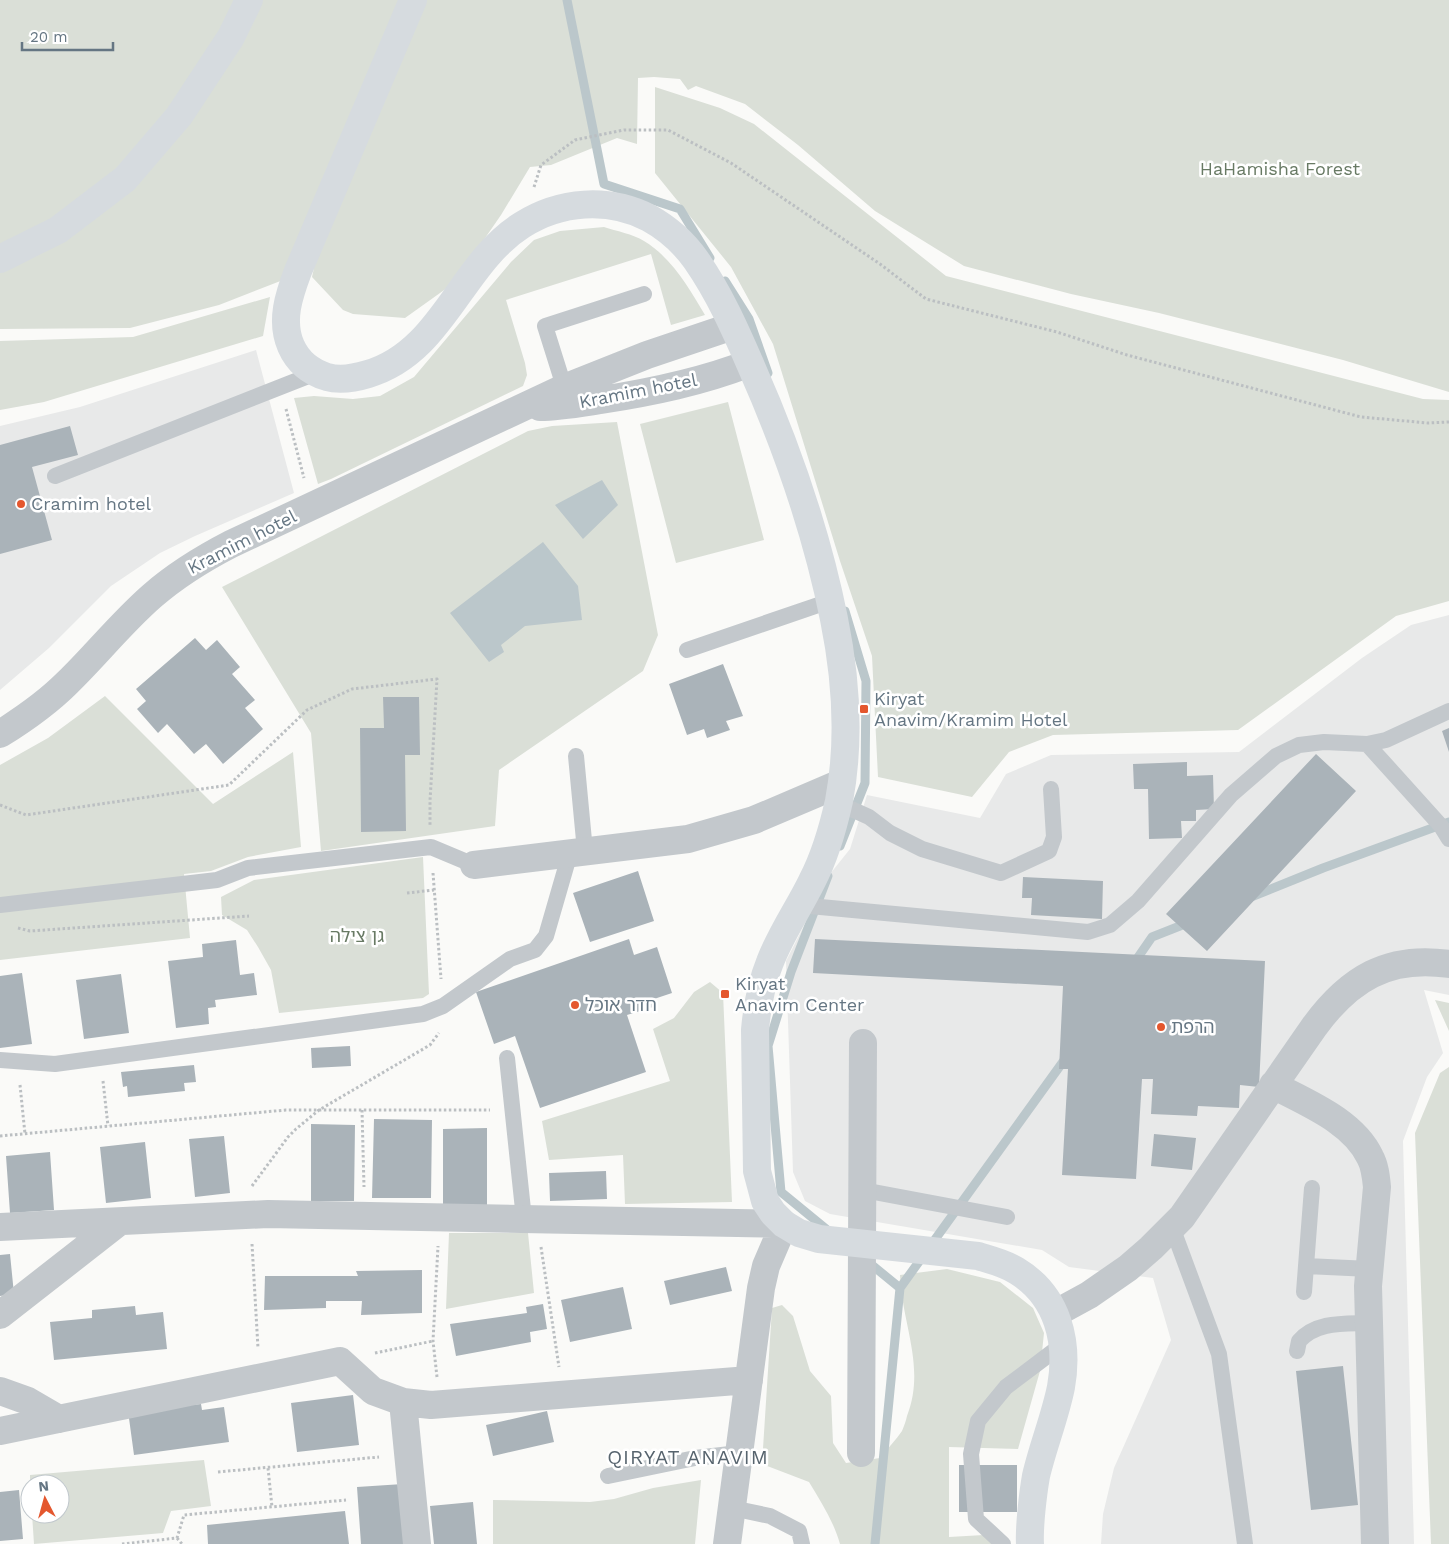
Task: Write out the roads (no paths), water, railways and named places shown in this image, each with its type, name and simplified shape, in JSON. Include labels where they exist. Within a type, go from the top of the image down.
[{"type":"main road","points":[[0,259],[58,230],[125,179],[179,116],[231,37],[250,0]]},
{"type":"main road","points":[[413,0],[298,271],[288,299],[286,324],[291,346],[301,362],[316,373],[335,379],[356,378],[380,371],[404,356],[429,334],[496,246],[520,226],[546,212],[572,205],[598,204],[624,208],[649,218],[673,235],[694,257],[712,284],[750,363],[773,417],[797,486],[830,601],[837,636],[844,696],[845,749],[840,793],[825,852],[814,877],[770,960],[761,992],[756,1030],[757,1171],[765,1201],[773,1213],[784,1224],[799,1233],[819,1239],[978,1256],[1016,1270],[1032,1281],[1045,1296],[1056,1313],[1062,1335],[1064,1359],[1061,1387],[1036,1477],[1030,1544]]},
{"type":"street","name":"Kramim hotel","points":[[0,734],[44,704],[59,691],[139,607],[181,573],[213,553],[523,406],[545,407],[640,358],[733,326]]},
{"type":"street","name":"Kramim hotel","points":[[567,396],[665,390],[708,378],[750,363]]},
{"type":"street","points":[[474,865],[688,839],[840,793]]},
{"type":"street","points":[[1056,1313],[1089,1296],[1116,1277],[1151,1248],[1182,1217],[1326,1011],[1350,986],[1380,970],[1395,966],[1429,962],[1449,964]]},
{"type":"street","points":[[861,1453],[864,1043]]},
{"type":"street","points":[[1273,1086],[1338,1122],[1362,1144],[1370,1157],[1375,1171],[1377,1187],[1368,1286],[1375,1544]]},
{"type":"street","points":[[0,1227],[268,1214],[784,1224],[766,1266],[761,1288],[727,1544]]},
{"type":"street","points":[[0,1315],[118,1222]]},
{"type":"street","points":[[0,1431],[340,1361],[373,1391],[403,1402],[430,1405],[749,1380]]},
{"type":"street","points":[[0,1391],[28,1401],[59,1419]]},
{"type":"street","points":[[403,1402],[417,1544]]},
{"type":"lane","points":[[567,396],[545,326],[644,294]]},
{"type":"lane","points":[[55,476],[316,373]]},
{"type":"lane","points":[[687,650],[830,601]]},
{"type":"lane","points":[[799,905],[1088,932],[1110,925],[1138,900],[1231,795],[1276,756],[1299,745],[1324,742],[1367,744],[1386,740],[1449,711]]},
{"type":"lane","points":[[1367,744],[1441,826],[1449,838]]},
{"type":"lane","points":[[0,1060],[54,1064],[423,1014],[443,1006],[510,959],[535,950],[546,936],[577,852],[576,756]]},
{"type":"lane","points":[[840,793],[890,833],[922,849],[1001,873],[1049,851],[1054,836],[1051,789]]},
{"type":"lane","points":[[0,905],[217,880],[248,868],[431,848],[474,865]]},
{"type":"lane","points":[[507,1058],[524,1219]]},
{"type":"lane","points":[[1304,1292],[1312,1188]]},
{"type":"lane","points":[[862,1190],[1007,1217]]},
{"type":"lane","points":[[1172,1227],[1219,1354],[1245,1544]]},
{"type":"lane","points":[[1306,1266],[1370,1269]]},
{"type":"lane","points":[[1297,1351],[1299,1341],[1314,1328],[1326,1325],[1369,1323]]},
{"type":"lane","points":[[1003,1544],[976,1519],[971,1454],[978,1421],[1006,1387],[1063,1344]]},
{"type":"lane","points":[[608,1476],[678,1461],[739,1453]]},
{"type":"lane","points":[[732,1508],[770,1516],[799,1531],[802,1544]]},
{"type":"waterway","points":[[567,0],[604,184],[680,209],[710,258]]},
{"type":"waterway","points":[[725,281],[749,319],[768,373]]},
{"type":"waterway","points":[[840,846],[865,783],[866,681],[845,611]]},
{"type":"waterway","points":[[1251,897],[1323,868],[1449,822]]},
{"type":"waterway","points":[[828,876],[791,972],[768,1046],[781,1192],[831,1233]]},
{"type":"waterway","points":[[1134,963],[1152,937],[1190,922]]},
{"type":"waterway","points":[[900,1288],[1065,1059]]},
{"type":"waterway","points":[[867,1261],[900,1288],[875,1544]]},
{"type":"place","name":"Cramim hotel","points":[[21,504]]},
{"type":"place","name":"Kiryat Anavim/Kramim Hotel","points":[[864,709]]},
{"type":"place","name":"Kiryat Anavim Center","points":[[725,994]]},
{"type":"place","name":"חדר אוכל","points":[[575,1005]]},
{"type":"place","name":"הרפת","points":[[1161,1027]]},
{"type":"district","name":"QIRYAT ANAVIM","points":[[688,1457]]},
{"type":"park label","name":"HaHamisha Forest","points":[[1280,169]]},
{"type":"park label","name":"גן צילה","points":[[357,936]]}]
